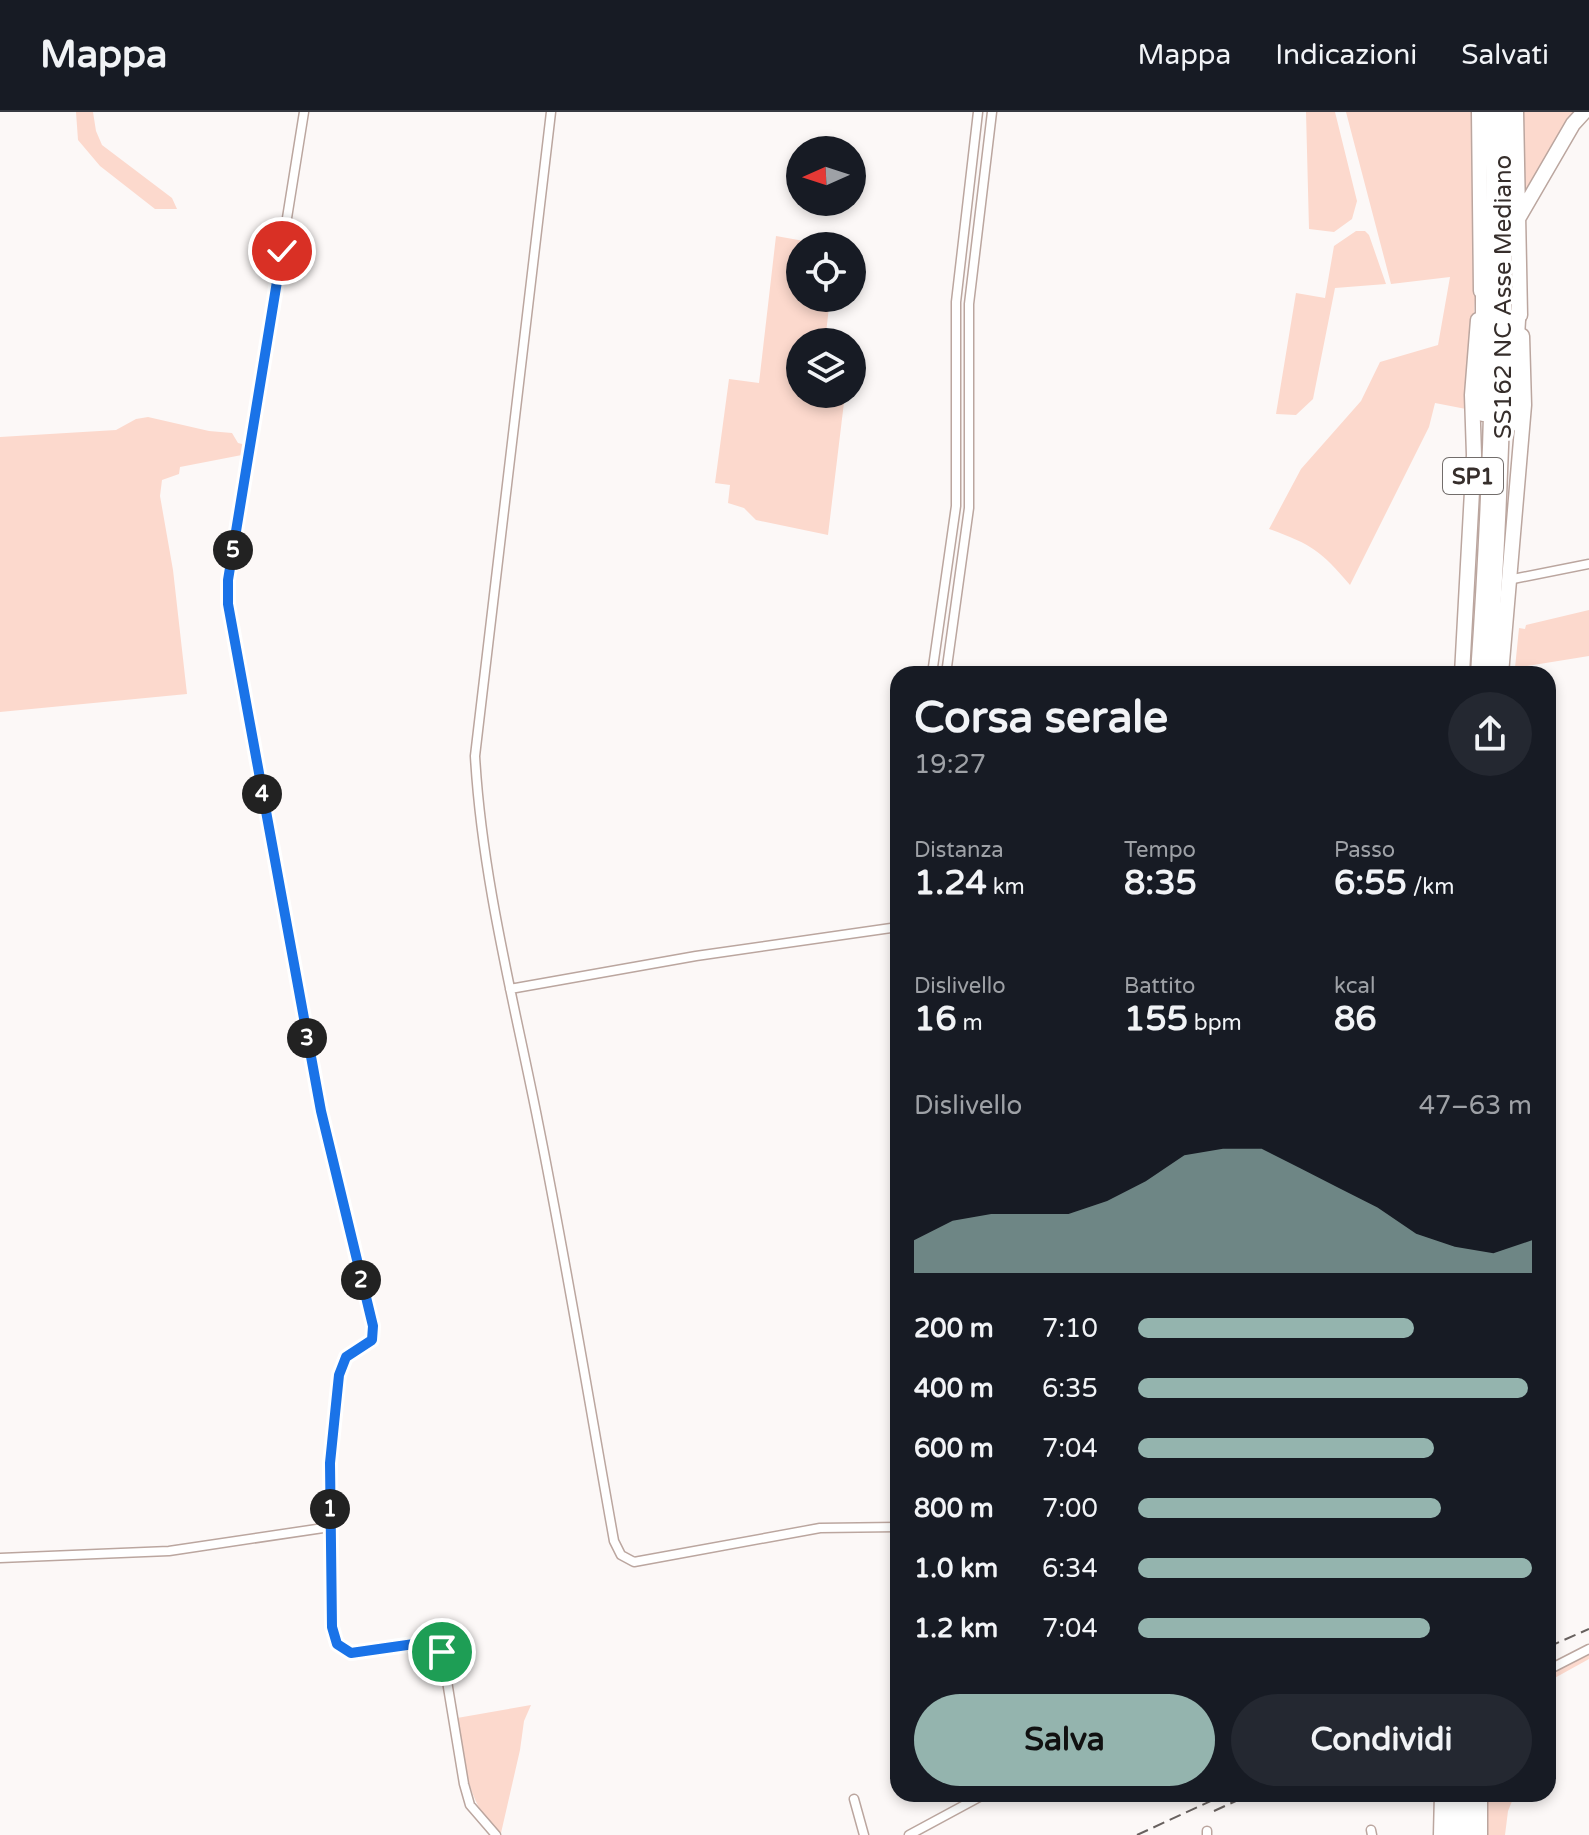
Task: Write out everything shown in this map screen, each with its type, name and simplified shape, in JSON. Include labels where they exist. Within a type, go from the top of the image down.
[{"type":"main road","name":"SP1","points":[[1462,666],[1474,455],[1472,395],[1483,279],[1479,112]]},
{"type":"main road","name":"SS162 NC Asse Mediano","points":[[1479,666],[1488,525],[1495,202],[1492,112]]},
{"type":"main road","name":"SS162 NC Asse Mediano","points":[[1489,666],[1502,458],[1503,112]]},
{"type":"main road","name":"SP1","points":[[1502,666],[1525,367],[1519,303],[1516,112]]},
{"type":"main road","points":[[1517,221],[1573,124],[1584,112]]},
{"type":"main road","points":[[1483,279],[1481,373],[1488,525]]},
{"type":"main road","points":[[1502,458],[1513,404],[1519,303]]},
{"type":"main road","points":[[1441,1835],[1442,1802]]},
{"type":"main road","points":[[1454,1802],[1454,1835]]},
{"type":"main road","points":[[1467,1802],[1467,1835]]},
{"type":"main road","points":[[1480,1830],[1482,1802]]},
{"type":"street","points":[[304,112],[227,592],[321,1111],[373,1326],[372,1340],[346,1357],[339,1375],[330,1463],[332,1627],[337,1644],[344,1651],[358,1653],[428,1642],[438,1646],[443,1657],[470,1805],[496,1835]]},
{"type":"street","points":[[551,112],[475,756],[485,845],[510,989],[539,1125],[614,1541],[621,1555],[634,1562],[820,1528],[890,1527]]},
{"type":"street","points":[[933,666],[956,506],[956,302],[978,112]]},
{"type":"street","points":[[947,666],[969,508],[969,304],[992,112]]},
{"type":"street","points":[[1507,580],[1589,564]]},
{"type":"street","points":[[510,989],[696,956],[890,928]]},
{"type":"street","points":[[0,1558],[169,1551],[330,1527]]},
{"type":"street","points":[[1556,1666],[1589,1649]]},
{"type":"street","points":[[854,1799],[864,1835]]},
{"type":"street","points":[[909,1835],[970,1802]]},
{"type":"shaded area","points":[[76,112],[93,112],[102,145],[172,198],[177,209],[155,209],[100,166],[78,140]]},
{"type":"shaded area","points":[[1306,112],[1335,112],[1357,201],[1352,219],[1334,232],[1309,229]]},
{"type":"shaded area","points":[[1346,112],[1475,112],[1478,264],[1466,409],[1435,403],[1429,427],[1350,585],[1314,550],[1269,529],[1301,469],[1361,401],[1380,362],[1438,345],[1450,277],[1391,284]]},
{"type":"shaded area","points":[[1521,112],[1578,112],[1525,196]]},
{"type":"shaded area","points":[[1356,231],[1365,231],[1369,235],[1386,284],[1335,288],[1313,399],[1296,415],[1276,414],[1296,293],[1325,298],[1334,246]]},
{"type":"shaded area","points":[[776,236],[786,238],[786,312],[828,312],[827,328],[786,328],[786,408],[843,408],[828,535],[756,520],[744,508],[728,503],[730,485],[715,483],[729,379],[759,383]]},
{"type":"shaded area","points":[[148,417],[232,433],[238,443],[246,445],[247,454],[180,467],[179,474],[162,480],[160,496],[173,570],[187,694],[0,712],[0,437],[116,430],[136,419]]},
{"type":"shaded area","points":[[1589,610],[1589,656],[1515,666],[1519,628],[1525,629],[1526,625]]},
{"type":"shaded area","points":[[1589,1650],[1589,1659],[1556,1677],[1556,1669]]},
{"type":"shaded area","points":[[531,1705],[524,1721],[501,1833],[489,1822],[473,1796],[457,1718]]},
{"type":"shaded area","points":[[1486,1802],[1512,1802],[1505,1835],[1483,1835]]},
{"type":"railway","points":[[1556,1643],[1589,1629]]},
{"type":"railway","points":[[1137,1835],[1209,1802]]},
{"type":"railway","points":[[1214,1811],[1234,1802]]},
{"type":"route","points":[[282,251],[227,592],[321,1111],[374,1334],[368,1344],[346,1357],[339,1375],[330,1463],[333,1636],[344,1651],[351,1653],[428,1642],[434,1643],[442,1652]]}]
